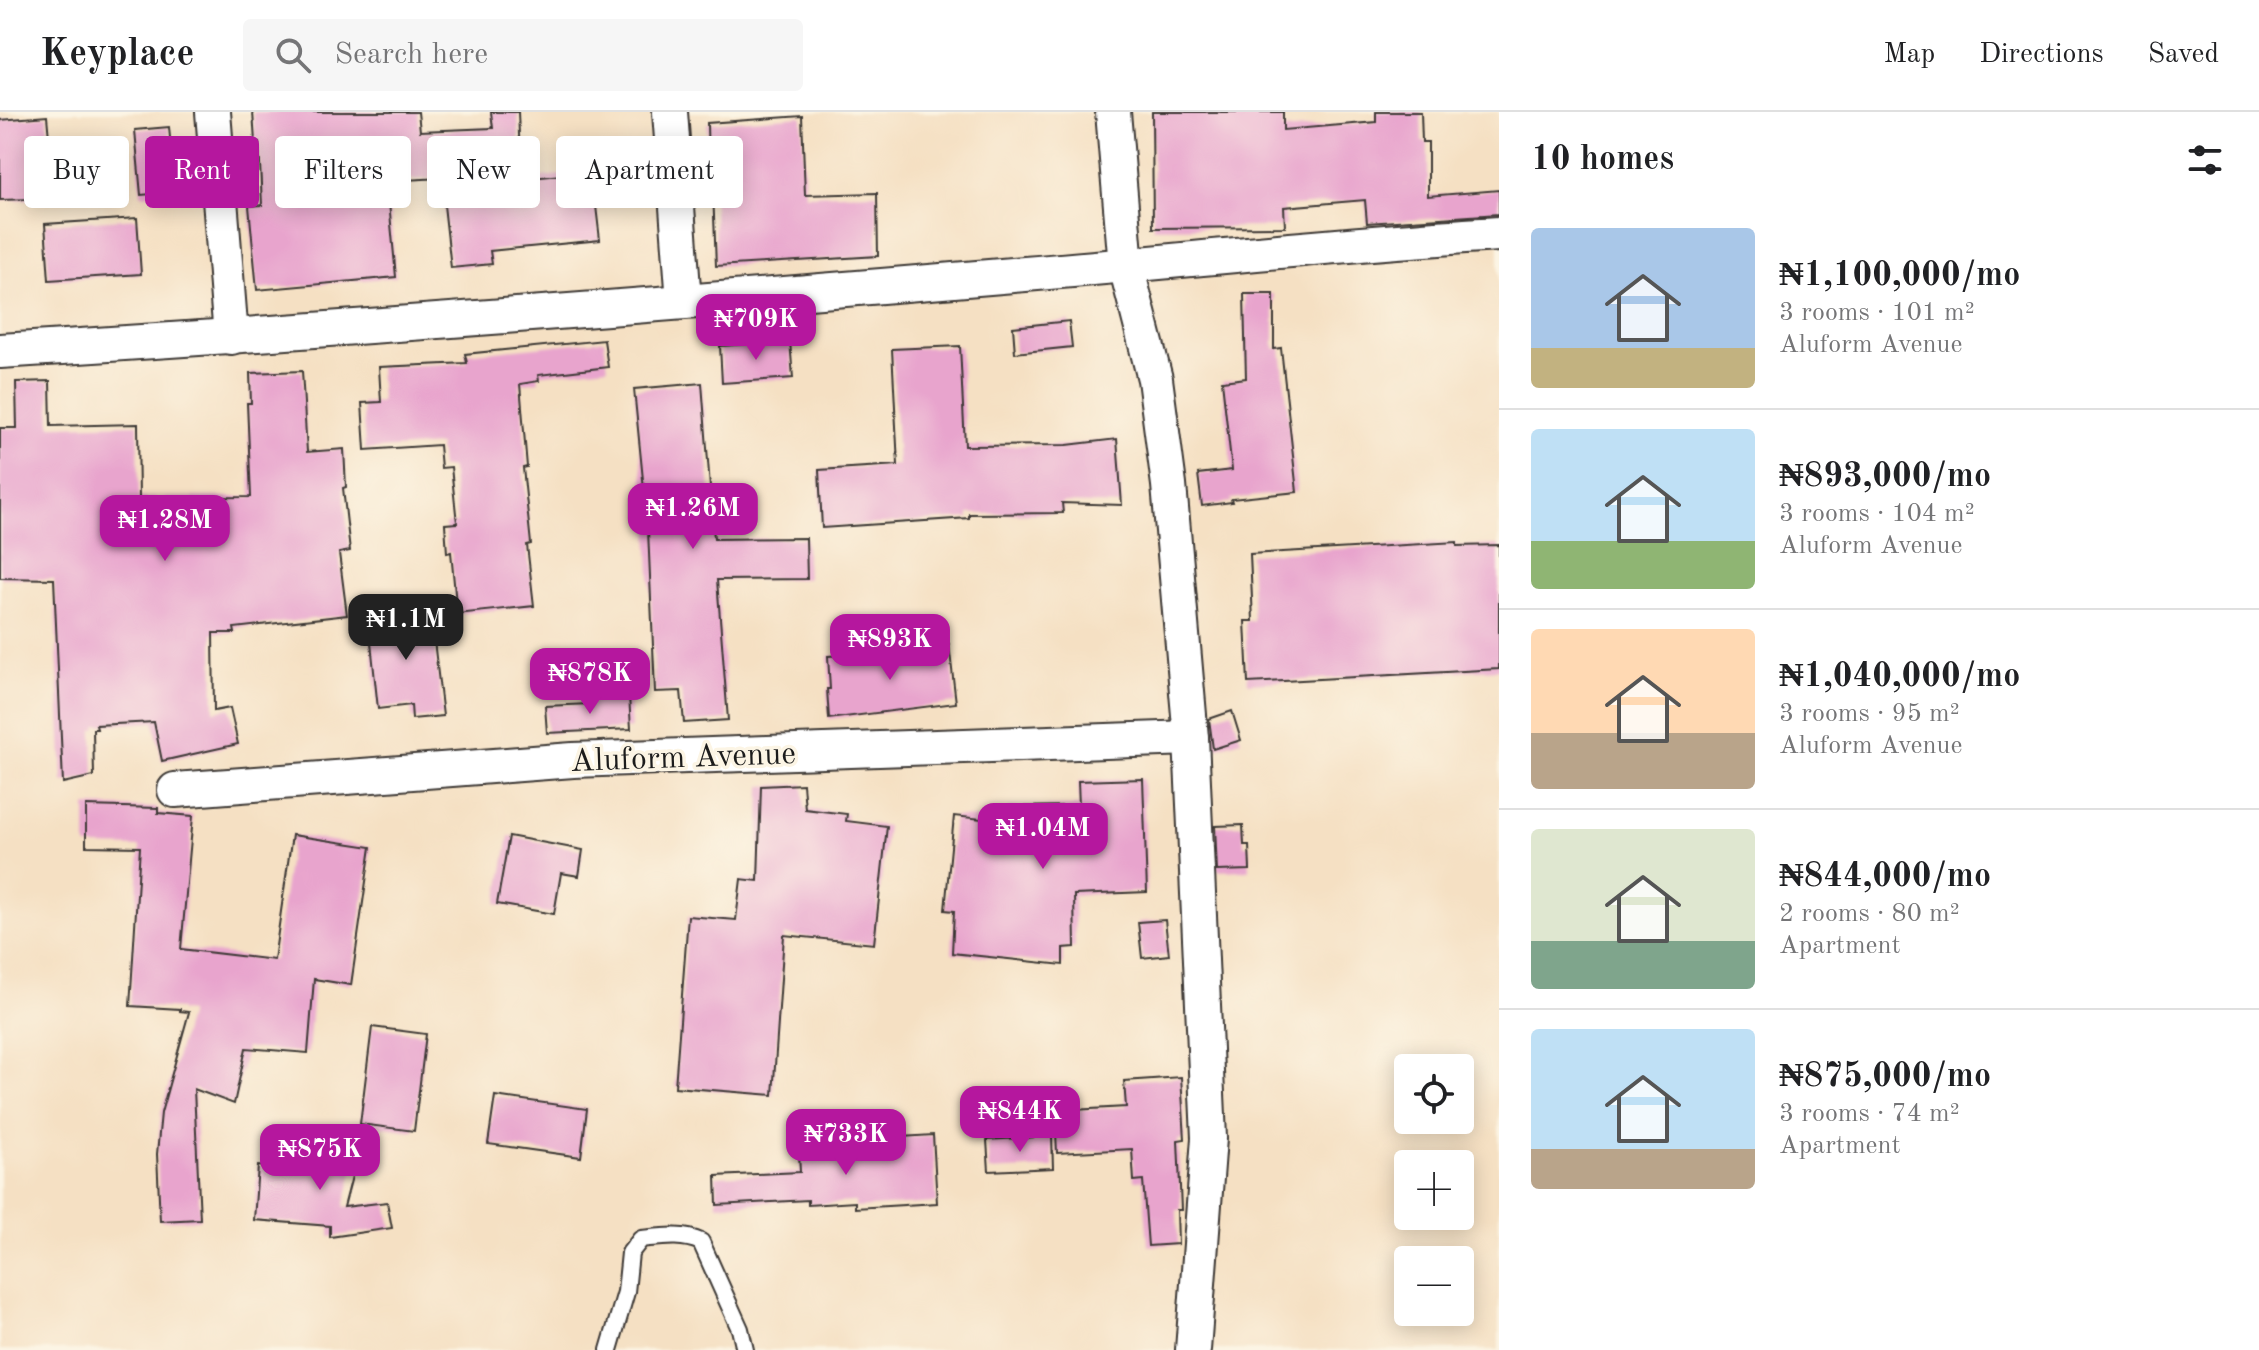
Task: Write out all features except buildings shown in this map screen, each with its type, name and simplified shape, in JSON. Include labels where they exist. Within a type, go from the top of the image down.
[{"type":"street","points":[[213,112],[231,337]]},
{"type":"street","points":[[670,112],[684,302]]},
{"type":"street","points":[[1113,112],[1126,266],[1155,379],[1169,485],[1191,738],[1209,1138],[1193,1350]]},
{"type":"street","points":[[0,351],[231,337],[684,302],[1126,266],[1355,243],[1499,234]]},
{"type":"street","name":"Aluform Avenue","points":[[175,790],[573,760],[1191,738]]},
{"type":"lane","points":[[609,1350],[626,1292],[630,1253],[641,1239],[689,1236],[701,1242],[740,1329],[745,1350]]}]
